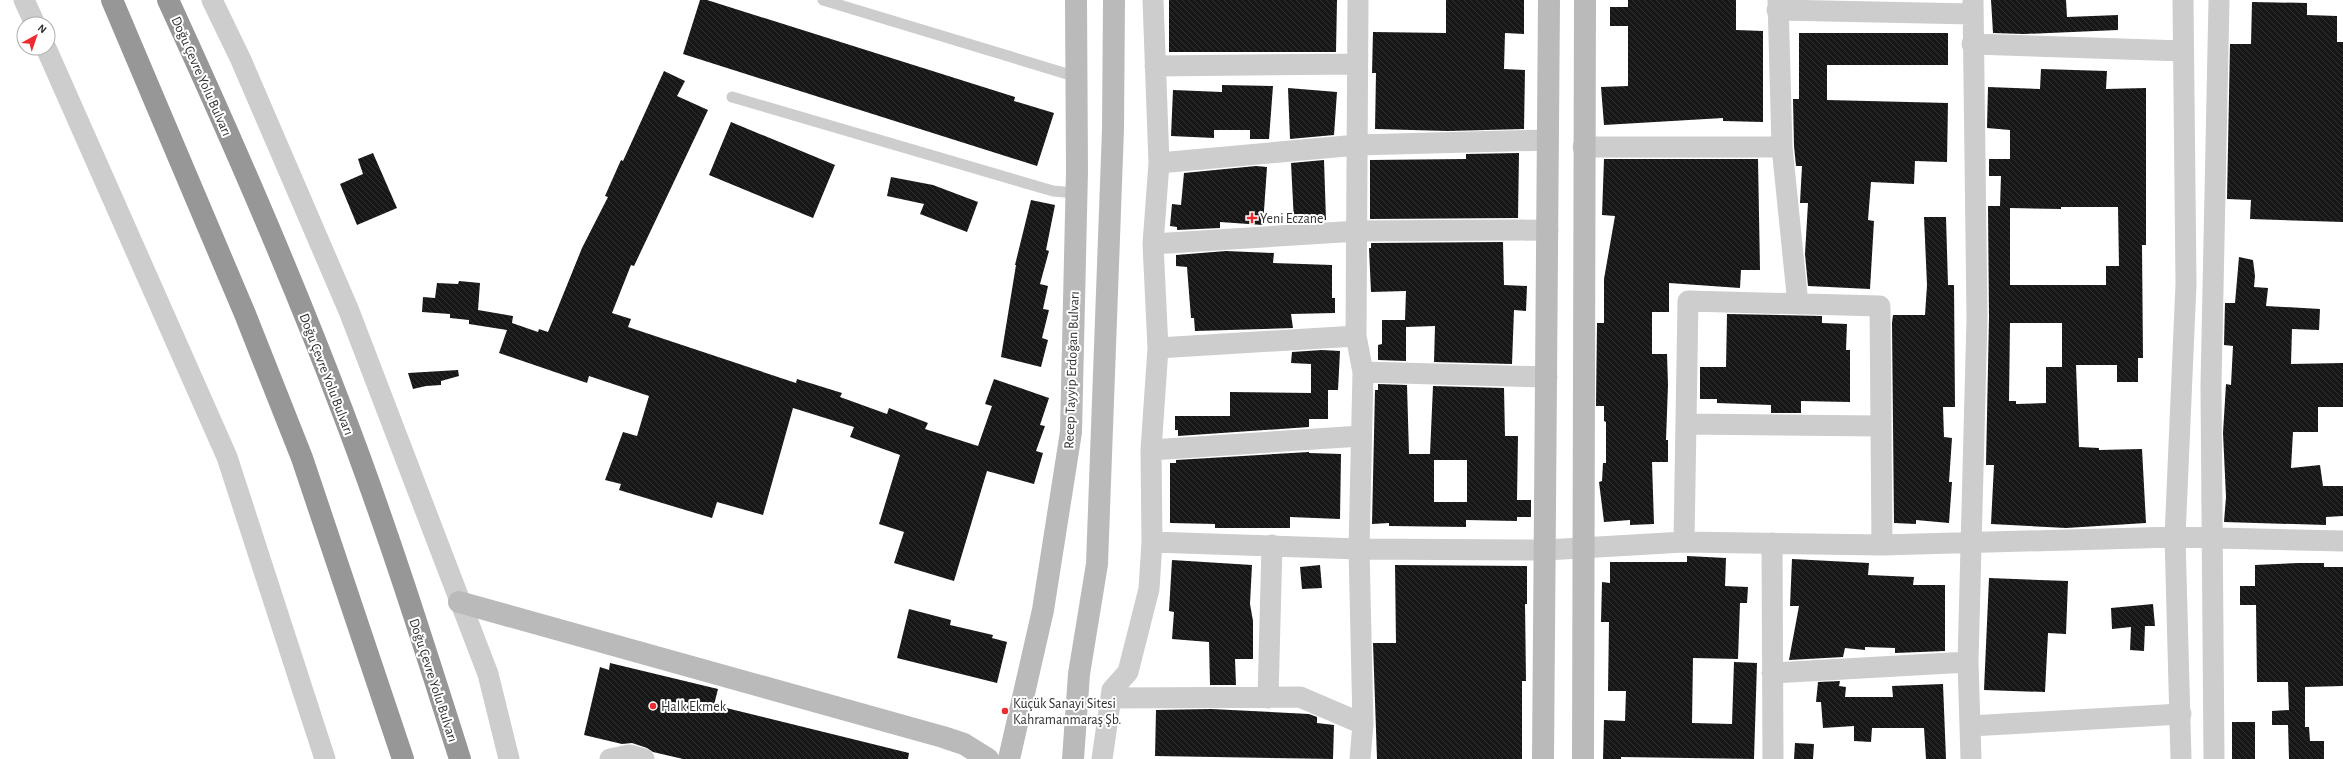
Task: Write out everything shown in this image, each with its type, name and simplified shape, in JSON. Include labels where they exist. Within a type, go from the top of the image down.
[{"type":"highway","points":[[112,0],[242,307],[302,458],[403,759]]},
{"type":"highway","name":"Doğu Çevre Yolu Bulvarı","points":[[168,0],[292,282],[342,411],[391,549],[460,759]]},
{"type":"main road","name":"Recep Tayyip Erdoğan Bulvarı","points":[[1009,759],[1044,610],[1071,432],[1078,77],[1076,0]]},
{"type":"main road","points":[[1073,759],[1079,674],[1097,564],[1104,423],[1114,129],[1114,0]]},
{"type":"main road","points":[[1544,759],[1549,0]]},
{"type":"main road","points":[[1582,759],[1584,548],[1583,147],[1585,0]]},
{"type":"main road","points":[[459,602],[944,738],[964,744],[988,759]]},
{"type":"street","points":[[24,0],[31,16]]},
{"type":"street","points":[[212,0],[241,60],[349,311],[459,602],[488,674],[509,759]]},
{"type":"street","points":[[1102,759],[1112,690],[1128,672],[1149,589],[1152,542],[1151,450],[1158,348],[1153,244],[1159,163],[1153,0]]},
{"type":"street","points":[[1358,0],[1358,231],[1356,336],[1363,372],[1359,549],[1363,724],[1360,759]]},
{"type":"street","points":[[2181,759],[2181,714],[2175,537],[2186,284],[2182,0]]},
{"type":"street","points":[[2214,759],[2214,538],[2211,386],[2219,0]]},
{"type":"street","points":[[1798,304],[1782,147],[1777,5],[1973,7],[1972,44],[1977,318],[1968,662],[1971,759]]},
{"type":"street","points":[[1972,44],[2183,51]]},
{"type":"street","points":[[50,56],[228,457],[325,759]]},
{"type":"street","points":[[1155,66],[1357,64]]},
{"type":"street","points":[[1159,163],[1357,145],[1548,140]]},
{"type":"street","points":[[1583,147],[1782,147]]},
{"type":"street","points":[[1153,244],[1358,231],[1548,230]]},
{"type":"street","points":[[1684,542],[1688,301],[1880,306],[1882,545]]},
{"type":"street","points":[[1158,348],[1356,336]]},
{"type":"street","points":[[1363,372],[1547,377]]},
{"type":"street","points":[[1686,424],[1881,426]]},
{"type":"street","points":[[1151,450],[1361,436]]},
{"type":"street","points":[[1152,542],[1359,549],[1546,550],[1684,542],[1882,545],[2175,537],[2343,541]]},
{"type":"street","points":[[1772,543],[1773,759]]},
{"type":"street","points":[[1268,698],[1272,545]]},
{"type":"street","points":[[1772,674],[1968,662]]},
{"type":"street","points":[[1111,698],[1300,697],[1363,724]]},
{"type":"street","points":[[1970,726],[2181,714]]},
{"type":"street","points":[[610,759],[629,755],[644,759]]},
{"type":"lane","points":[[823,0],[1078,77]]},
{"type":"lane","points":[[732,97],[1053,191],[1076,193]]},
{"type":"building","points":[[700,0],[707,0],[1015,97],[1014,101],[1054,113],[1037,166],[683,54]]},
{"type":"building","points":[[1169,0],[1337,0],[1336,52],[1169,52]]},
{"type":"building","points":[[1446,0],[1524,0],[1524,34],[1505,33],[1504,69],[1525,70],[1524,129],[1448,131],[1375,129],[1376,73],[1372,73],[1373,32],[1446,33]]},
{"type":"building","points":[[1628,0],[1736,0],[1736,30],[1763,31],[1763,122],[1723,121],[1723,118],[1604,125],[1601,87],[1628,86],[1628,26],[1610,26],[1610,7],[1628,7]]},
{"type":"building","points":[[1991,0],[2066,0],[2067,17],[2118,15],[2118,30],[2024,34],[1993,33]]},
{"type":"building","points":[[2252,2],[2307,3],[2307,15],[2337,16],[2337,42],[2343,42],[2343,222],[2250,219],[2251,200],[2227,199],[2230,44],[2251,44]]},
{"type":"building","points":[[1799,33],[1948,33],[1948,65],[1827,65],[1827,100],[1948,103],[1947,162],[1915,161],[1914,184],[1871,182],[1868,220],[1874,221],[1870,289],[1808,286],[1805,254],[1808,203],[1800,203],[1802,166],[1796,166],[1794,146],[1793,99],[1799,99]]},
{"type":"building","points":[[2041,69],[2107,71],[2106,89],[2146,88],[2146,245],[2142,245],[2143,358],[2138,358],[2138,382],[2117,382],[2117,365],[2076,365],[2079,447],[2099,448],[2099,450],[2142,449],[2146,523],[2066,528],[1991,524],[1994,465],[1986,465],[1989,318],[1988,206],[2000,206],[2001,176],[1989,176],[1989,159],[2010,159],[2010,130],[1987,128],[1988,87],[2040,89]],"holes":[[[2061,207],[2118,207],[2119,266],[2106,266],[2106,285],[2010,285],[2010,208],[2061,209]],[[2010,323],[2062,323],[2062,367],[2046,367],[2046,403],[2016,404],[2016,401],[2009,401]]]},
{"type":"building","points":[[664,71],[685,81],[677,96],[708,110],[634,266],[631,265],[612,313],[631,319],[628,327],[796,383],[797,379],[842,393],[840,397],[887,414],[889,408],[928,423],[925,429],[978,446],[992,406],[985,404],[994,379],[1049,398],[1040,425],[1045,426],[1036,451],[1043,453],[1034,484],[987,471],[954,581],[894,563],[904,532],[879,524],[900,455],[850,437],[854,427],[793,408],[763,515],[717,502],[712,518],[619,490],[621,484],[605,480],[623,432],[637,436],[649,396],[589,376],[587,383],[499,353],[507,330],[469,324],[469,320],[450,318],[450,314],[422,312],[423,297],[435,298],[437,283],[458,284],[459,281],[480,283],[478,310],[513,316],[512,323],[538,332],[539,329],[548,332],[582,248],[608,197],[605,196],[621,160],[623,161]]},
{"type":"building","points":[[1222,85],[1273,86],[1269,139],[1250,139],[1250,130],[1214,130],[1214,138],[1171,136],[1173,90],[1222,92]]},
{"type":"building","points":[[1288,88],[1337,92],[1334,135],[1290,139]]},
{"type":"building","points":[[731,122],[835,165],[813,218],[709,175]]},
{"type":"building","points":[[373,153],[397,208],[357,225],[340,184],[363,174],[358,159]]},
{"type":"building","points":[[1519,153],[1518,218],[1370,219],[1370,160],[1466,159],[1466,154]]},
{"type":"building","points":[[1604,159],[1758,159],[1760,270],[1741,270],[1740,288],[1669,283],[1669,312],[1652,312],[1652,354],[1667,354],[1668,385],[1666,440],[1668,440],[1668,462],[1652,462],[1654,524],[1630,525],[1630,520],[1604,522],[1599,482],[1602,481],[1603,463],[1606,463],[1606,422],[1604,421],[1604,406],[1596,406],[1597,323],[1604,323],[1604,279],[1615,216],[1602,215]]},
{"type":"building","points":[[1324,160],[1326,220],[1294,222],[1291,163]]},
{"type":"building","points":[[1256,166],[1267,167],[1263,225],[1220,222],[1220,228],[1177,230],[1177,227],[1170,226],[1172,204],[1181,205],[1184,173]]},
{"type":"building","points":[[891,177],[933,185],[978,202],[967,232],[920,214],[924,204],[887,196]]},
{"type":"building","points":[[1031,200],[1055,205],[1046,250],[1049,251],[1040,284],[1048,286],[1043,309],[1049,310],[1042,338],[1048,340],[1041,367],[1001,357],[1015,265]]},
{"type":"building","points":[[1924,217],[1946,217],[1948,285],[1954,285],[1955,407],[1943,407],[1944,437],[1952,438],[1949,482],[1952,482],[1949,523],[1916,520],[1916,524],[1894,523],[1892,323],[1893,315],[1925,315],[1927,285]]},
{"type":"building","points":[[1503,242],[1504,285],[1527,286],[1526,311],[1514,310],[1512,364],[1434,362],[1435,326],[1406,327],[1406,361],[1378,360],[1378,345],[1382,344],[1382,320],[1405,320],[1406,291],[1371,292],[1369,248],[1371,248],[1371,243]]},
{"type":"building","points":[[1226,251],[1274,253],[1273,263],[1332,265],[1332,298],[1335,298],[1335,313],[1291,314],[1293,328],[1195,331],[1194,318],[1191,318],[1187,267],[1176,266],[1176,255]]},
{"type":"building","points":[[2239,257],[2253,260],[2255,276],[2254,287],[2268,288],[2266,306],[2320,309],[2319,330],[2292,329],[2291,364],[2343,363],[2343,407],[2318,407],[2318,432],[2293,432],[2291,468],[2320,465],[2323,486],[2343,486],[2343,516],[2326,517],[2326,525],[2224,522],[2226,497],[2223,433],[2226,384],[2231,385],[2233,346],[2224,345],[2225,303],[2235,303]]},
{"type":"building","points":[[1727,314],[1822,316],[1822,323],[1847,324],[1846,350],[1850,350],[1850,402],[1801,401],[1801,413],[1771,413],[1771,405],[1717,403],[1717,399],[1700,399],[1700,367],[1726,367]]},
{"type":"building","points":[[1322,350],[1340,351],[1338,390],[1328,390],[1328,419],[1309,419],[1309,427],[1178,436],[1178,430],[1175,430],[1175,416],[1230,416],[1230,392],[1311,393],[1311,364],[1291,363],[1292,352]]},
{"type":"building","points":[[458,370],[459,376],[441,381],[441,385],[413,389],[408,373]]},
{"type":"building","points":[[1378,384],[1407,385],[1409,454],[1430,454],[1433,386],[1504,388],[1505,436],[1518,436],[1517,500],[1531,500],[1531,517],[1517,517],[1517,521],[1466,520],[1466,527],[1389,526],[1389,523],[1372,524],[1375,390],[1378,390]],"holes":[[[1434,460],[1467,460],[1467,502],[1434,502]]]},
{"type":"building","points":[[1309,452],[1341,454],[1340,519],[1290,517],[1290,528],[1215,528],[1215,524],[1170,523],[1170,463],[1176,463],[1176,460]]},
{"type":"building","points":[[1687,556],[1726,558],[1725,586],[1748,587],[1747,603],[1740,603],[1738,659],[1693,658],[1692,723],[1732,724],[1734,662],[1757,663],[1754,759],[1621,757],[1621,759],[1603,759],[1604,720],[1625,721],[1626,691],[1608,691],[1609,622],[1601,622],[1602,582],[1610,583],[1610,562],[1687,562]]},
{"type":"building","points":[[1792,559],[1869,563],[1868,575],[1914,577],[1913,585],[1945,585],[1945,651],[1895,653],[1895,648],[1865,647],[1865,650],[1845,648],[1843,657],[1789,660],[1799,606],[1790,606]]},
{"type":"building","points":[[1172,560],[1252,565],[1250,604],[1253,621],[1253,659],[1235,659],[1236,685],[1210,685],[1209,642],[1172,639],[1174,612],[1169,611]]},
{"type":"building","points":[[2324,563],[2324,567],[2343,567],[2343,686],[2305,687],[2305,727],[2309,727],[2310,741],[2324,741],[2324,759],[2289,759],[2288,725],[2272,725],[2272,711],[2289,710],[2288,682],[2257,682],[2256,605],[2240,605],[2240,586],[2255,586],[2255,565]]},
{"type":"building","points":[[1320,565],[1322,588],[1302,589],[1300,567]]},
{"type":"building","points":[[1395,565],[1527,566],[1527,604],[1525,604],[1526,681],[1522,681],[1522,759],[1377,759],[1373,643],[1396,643]]},
{"type":"building","points":[[1989,578],[2068,581],[2066,634],[2048,633],[2045,692],[1984,690]]},
{"type":"building","points":[[2153,604],[2155,626],[2145,626],[2144,651],[2130,650],[2131,627],[2112,629],[2111,608]]},
{"type":"building","points":[[909,609],[951,620],[950,625],[993,635],[992,638],[1007,642],[997,683],[897,658]]},
{"type":"building","name":"Halk Ekmek","points":[[610,663],[718,689],[714,705],[909,753],[908,759],[683,759],[653,752],[647,748],[632,743],[622,744],[584,735],[600,667],[609,670]]},
{"type":"building","points":[[1840,681],[1839,686],[1846,687],[1845,697],[1893,697],[1892,686],[1943,684],[1946,759],[1926,759],[1924,728],[1872,728],[1871,742],[1854,741],[1854,726],[1823,728],[1821,702],[1816,702],[1818,682]]},
{"type":"building","points":[[1211,709],[1309,714],[1317,717],[1317,723],[1334,725],[1333,759],[1155,756],[1156,710]]},
{"type":"building","points":[[2232,722],[2255,722],[2255,759],[2232,759]]},
{"type":"building","points":[[1795,743],[1814,744],[1813,759],[1794,759]]},
{"type":"place","name":"Yeni Eczane","points":[[1252,218]]},
{"type":"place","name":"Halk Ekmek","points":[[653,706]]},
{"type":"place","name":"Küçük Sanayi Sitesi Kahramanmaraş Şb.","points":[[1005,711]]}]
